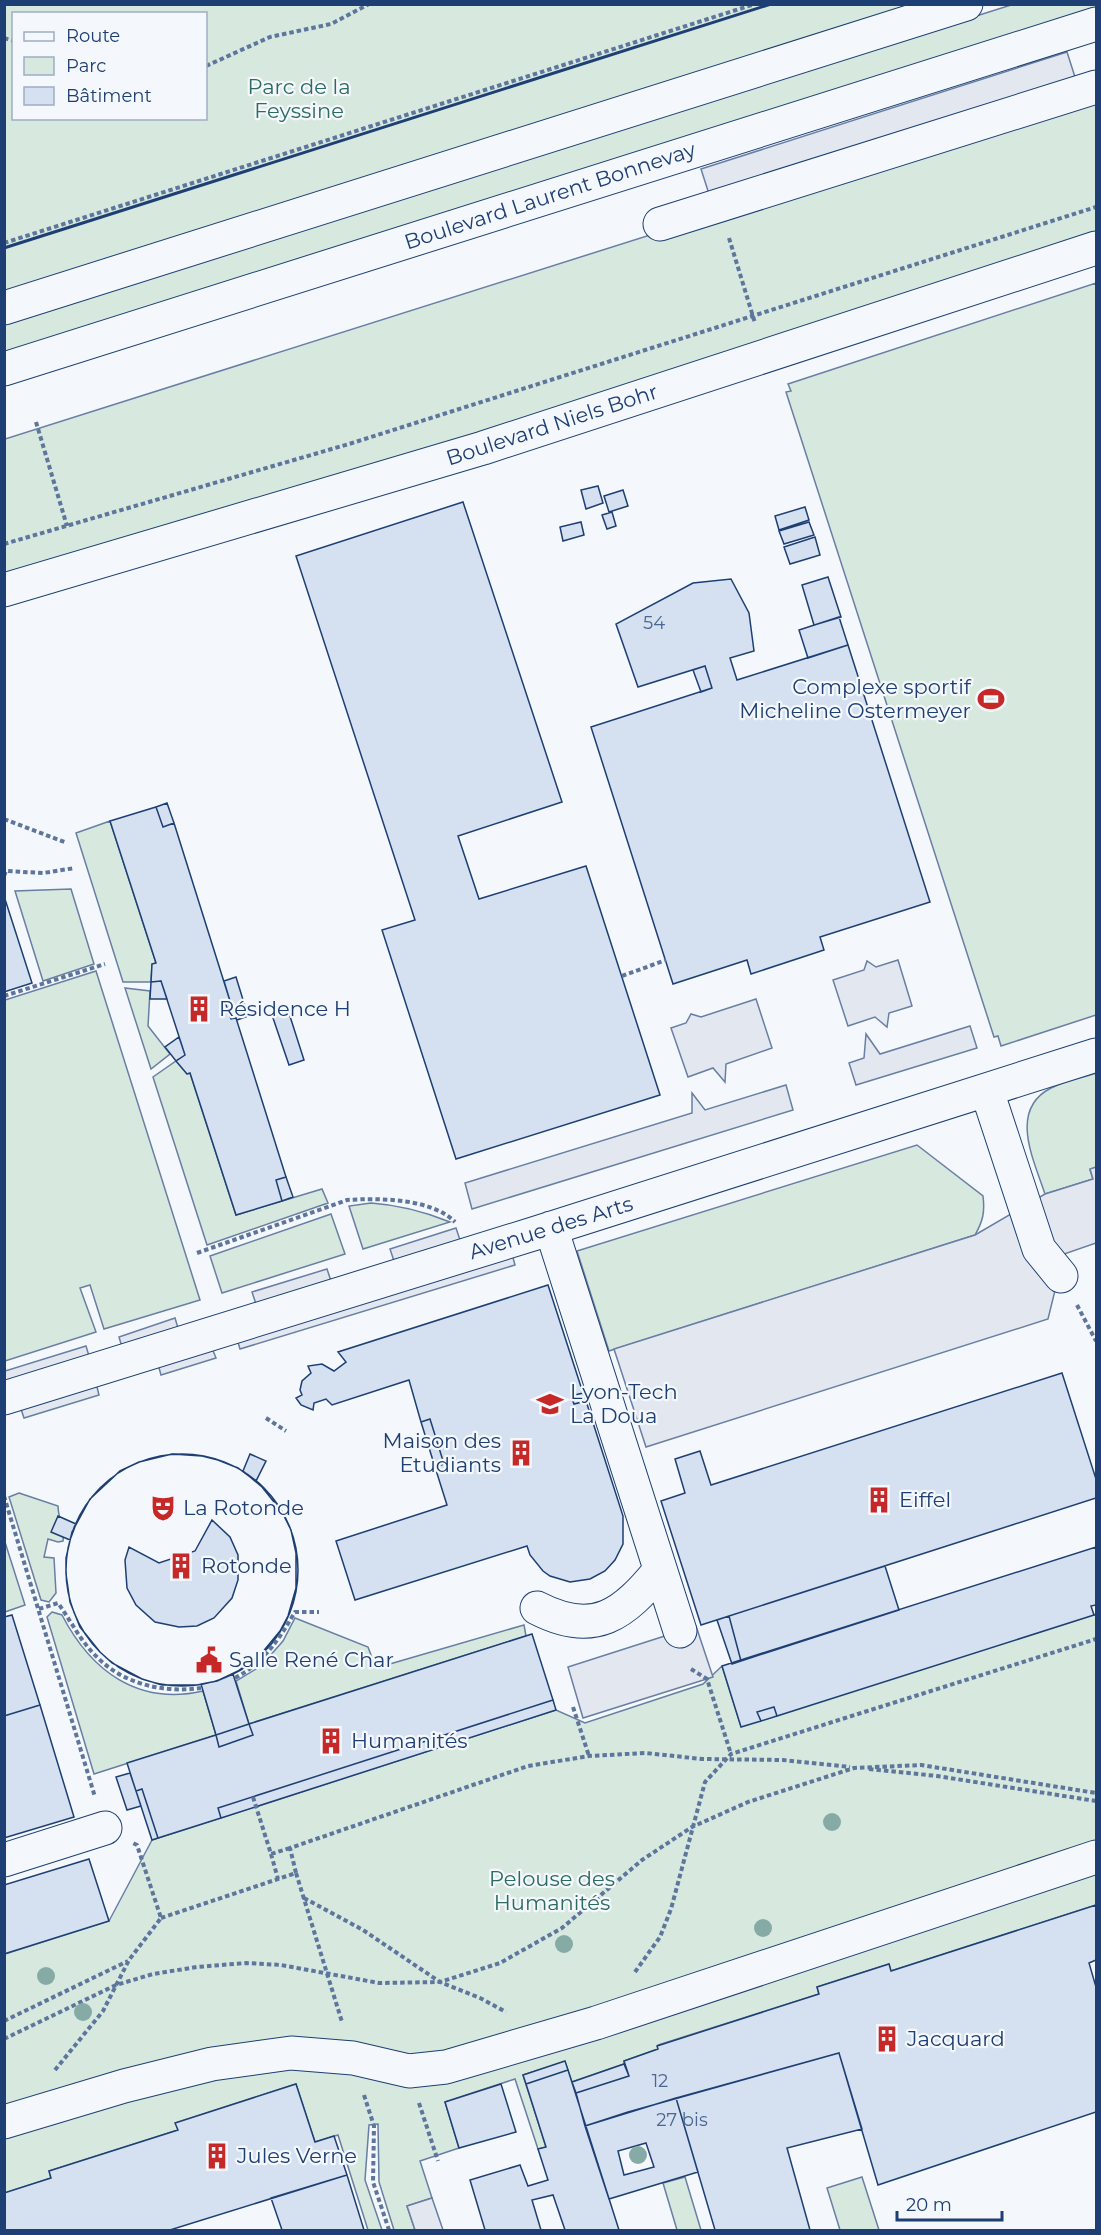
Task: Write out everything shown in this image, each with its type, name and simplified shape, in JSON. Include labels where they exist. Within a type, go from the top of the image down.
[{"type":"street","points":[[4,308],[966,4]]},
{"type":"street","name":"Boulevard Laurent Bonnevay","points":[[4,369],[1096,24]]},
{"type":"street","points":[[660,224],[1096,87]]},
{"type":"street","name":"Boulevard Niels Bohr","points":[[4,590],[483,448],[1096,248]]},
{"type":"street","name":"Avenue des Arts","points":[[4,1398],[1096,1056]]},
{"type":"street","points":[[987,1091],[1039,1249],[1061,1276]]},
{"type":"street","points":[[551,1228],[681,1631]]},
{"type":"street","points":[[537,1608],[552,1616],[572,1622],[592,1620],[617,1613],[639,1596],[660,1569]]},
{"type":"street","points":[[4,1860],[105,1828]]},
{"type":"street","points":[[4,2122],[124,2086],[213,2064],[291,2053],[353,2058],[388,2068],[409,2071],[446,2067],[550,2037],[1096,1857]]},
{"type":"path","points":[[207,66],[270,37],[331,24],[369,4]]},
{"type":"path","points":[[4,243],[754,4]]},
{"type":"path","points":[[4,544],[361,440],[1096,207]]},
{"type":"path","points":[[736,260],[758,332]]},
{"type":"path","points":[[36,422],[67,526]]},
{"type":"path","points":[[4,819],[67,843]]},
{"type":"path","points":[[4,876],[6,871],[43,873],[75,868]]},
{"type":"path","points":[[622,976],[666,960]]},
{"type":"path","points":[[4,996],[105,964]]},
{"type":"path","points":[[197,1253],[347,1200],[373,1198],[404,1201],[433,1209],[453,1220],[470,1252]]},
{"type":"path","points":[[266,1418],[286,1431]]},
{"type":"path","points":[[4,1496],[105,1828],[137,1845],[161,1918]]},
{"type":"path","points":[[39,1609],[58,1603],[96,1657],[118,1673],[158,1689],[201,1688]]},
{"type":"path","points":[[235,1678],[262,1659],[278,1640],[295,1612],[319,1612]]},
{"type":"path","points":[[628,1978],[654,1946],[672,1909],[705,1782],[731,1754],[1096,1639]]},
{"type":"path","points":[[691,1669],[707,1679],[731,1754]]},
{"type":"path","points":[[573,1707],[589,1756]]},
{"type":"path","points":[[271,1854],[528,1766],[589,1756],[646,1753],[725,1761],[783,1760],[937,1776],[1096,1801]]},
{"type":"path","points":[[4,2038],[116,1985],[153,1974],[197,1967],[246,1963],[281,1965],[379,1983],[440,1982],[500,1963],[562,1928],[642,1860],[692,1827],[748,1802],[854,1768],[921,1765],[1096,1793]]},
{"type":"path","points":[[253,1797],[278,1879]]},
{"type":"path","points":[[290,1848],[374,2126],[373,2182],[389,2230]]},
{"type":"path","points":[[52,2074],[103,2011],[129,1960],[161,1918],[296,1873]]},
{"type":"path","points":[[304,1897],[363,1930],[440,1982],[480,1998],[550,2037]]},
{"type":"path","points":[[4,2021],[129,1960]]},
{"type":"path","points":[[409,2071],[438,2161]]},
{"type":"green space","name":"Parc de la Feyssine","points":[[5,4],[911,5],[5,291]]},
{"type":"green space","points":[[1011,5],[1096,5],[1096,9],[5,354],[4,323]]},
{"type":"green space","points":[[1096,94],[1096,232],[468,437],[5,577],[5,439]]},
{"type":"green space","name":"Complexe sportif Micheline Ostermeyer","points":[[1096,283],[1096,1015],[1001,1046],[998,1036],[994,1037],[786,392],[791,391],[788,384]]},
{"type":"green space","points":[[110,821],[156,963],[152,964],[151,982],[123,982],[76,833]]},
{"type":"green space","points":[[71,889],[94,964],[43,981],[15,891]]},
{"type":"green space","points":[[96,971],[200,1300],[104,1329],[90,1285],[80,1288],[96,1332],[5,1361],[5,1000]]},
{"type":"green space","points":[[125,988],[150,991],[148,1026],[170,1054],[151,1069]]},
{"type":"green space","points":[[176,1061],[187,1074],[190,1073],[236,1215],[322,1189],[328,1203],[207,1245],[153,1077]]},
{"type":"green space","points":[[1096,1073],[1096,1167],[1090,1170],[1093,1179],[1045,1194],[1028,1136],[1027,1122],[1030,1109],[1038,1097],[1051,1088]]},
{"type":"green space","points":[[917,1145],[983,1196],[983,1216],[975,1235],[609,1351],[577,1251]]},
{"type":"green space","points":[[371,1203],[411,1209],[450,1222],[363,1249],[349,1206]]},
{"type":"green space","points":[[331,1214],[345,1254],[222,1293],[210,1256]]},
{"type":"green space","points":[[19,1493],[58,1506],[63,1541],[48,1539],[44,1557],[54,1558],[56,1593],[49,1602],[41,1600],[9,1497]]},
{"type":"green space","points":[[4,1539],[25,1605],[5,1612],[4,1612]]},
{"type":"green space","points":[[52,1612],[62,1615],[87,1653],[119,1680],[137,1688],[158,1693],[179,1694],[203,1691],[216,1735],[94,1774],[47,1617]]},
{"type":"green space","name":"Pelouse des Humanités","points":[[1096,1614],[1096,1905],[891,1971],[889,1964],[817,1987],[819,1994],[658,2045],[658,2049],[624,2061],[624,2064],[572,2082],[565,2062],[523,2075],[546,2147],[538,2149],[515,2079],[445,2102],[459,2148],[420,2161],[432,2198],[407,2206],[415,2230],[394,2230],[379,2182],[378,2124],[369,2125],[365,2180],[382,2230],[368,2230],[338,2135],[315,2142],[296,2084],[176,2123],[178,2130],[49,2171],[51,2178],[5,2193],[5,1954],[109,1921],[152,1840],[556,1710],[585,1723],[703,1684],[722,1666],[741,1726]]},
{"type":"green space","points":[[295,1618],[368,1647],[376,1668],[524,1625],[526,1636],[249,1724],[236,1681],[261,1666],[283,1641]]},
{"type":"green space","points":[[685,2177],[701,2230],[677,2230],[663,2183]]},
{"type":"green space","points":[[862,2177],[879,2230],[840,2230],[827,2188]]},
{"type":"shaded area","points":[[1067,52],[1075,77],[709,194],[701,169]]},
{"type":"shaded area","points":[[898,960],[912,1006],[889,1013],[887,1027],[875,1017],[848,1026],[833,980],[864,970],[867,961],[876,967]]},
{"type":"shaded area","points":[[756,999],[772,1048],[726,1064],[725,1082],[713,1068],[688,1077],[671,1028],[686,1023],[691,1014],[701,1017]]},
{"type":"shaded area","points":[[970,1026],[977,1048],[856,1085],[849,1063],[864,1058],[866,1034],[880,1054]]},
{"type":"shaded area","points":[[786,1085],[793,1110],[472,1209],[465,1183],[692,1113],[692,1093],[705,1110]]},
{"type":"shaded area","points":[[1096,1167],[1096,1243],[1064,1254],[1048,1319],[646,1447],[614,1349],[975,1235],[1045,1194],[1093,1179],[1090,1169]]},
{"type":"shaded area","points":[[456,1228],[460,1240],[394,1261],[390,1249]]},
{"type":"shaded area","points":[[512,1254],[515,1265],[240,1349],[237,1339]]},
{"type":"shaded area","points":[[327,1269],[331,1281],[256,1304],[252,1292]]},
{"type":"shaded area","points":[[175,1318],[178,1328],[122,1347],[119,1337]]},
{"type":"shaded area","points":[[86,1346],[89,1356],[5,1383],[5,1371]]},
{"type":"shaded area","points":[[212,1348],[216,1358],[161,1375],[158,1364]]},
{"type":"shaded area","points":[[96,1383],[99,1395],[24,1418],[20,1406]]},
{"type":"shaded area","points":[[696,1626],[713,1677],[583,1718],[568,1667]]},
{"type":"shaded area","points":[[432,2198],[443,2230],[415,2230],[407,2206]]},
{"type":"building","points":[[598,486],[603,503],[586,509],[581,490]]},
{"type":"building","points":[[623,490],[628,506],[609,512],[604,496]]},
{"type":"building","points":[[463,502],[562,802],[458,836],[479,899],[586,866],[660,1095],[456,1159],[382,930],[415,920],[296,556]]},
{"type":"building","points":[[805,507],[809,520],[779,530],[775,516]]},
{"type":"building","points":[[612,512],[616,526],[607,529],[602,515]]},
{"type":"building","points":[[581,522],[584,535],[563,541],[560,527]]},
{"type":"building","points":[[809,522],[814,535],[784,544],[779,531]]},
{"type":"building","points":[[815,537],[820,555],[790,564],[784,547]]},
{"type":"building","points":[[828,577],[841,617],[814,625],[802,585]]},
{"type":"building","points":[[731,579],[749,613],[754,651],[730,658],[737,680],[848,645],[930,902],[820,937],[824,950],[751,974],[747,960],[673,984],[591,727],[712,688],[705,666],[638,687],[616,624],[693,583]]},
{"type":"building","points":[[839,617],[848,645],[808,658],[799,630]]},
{"type":"building","points":[[705,666],[712,688],[701,692],[693,670]]},
{"type":"building","points":[[167,803],[174,823],[163,827],[156,807]]},
{"type":"building","name":"Résidence H","points":[[156,807],[163,827],[174,823],[230,1001],[225,1002],[231,1019],[236,1018],[286,1177],[276,1180],[282,1201],[236,1215],[190,1073],[187,1074],[176,1061],[185,1055],[161,981],[151,982],[152,964],[156,963],[110,821]]},
{"type":"building","points":[[4,896],[32,983],[4,992]]},
{"type":"building","points":[[236,977],[248,1016],[237,1020],[236,1018],[231,1019],[225,1002],[230,1001],[224,981]]},
{"type":"building","points":[[161,981],[167,999],[150,999],[151,982]]},
{"type":"building","points":[[288,1010],[304,1060],[289,1065],[272,1015]]},
{"type":"building","points":[[179,1037],[185,1055],[176,1061],[165,1047]]},
{"type":"building","points":[[286,1177],[293,1197],[282,1201],[276,1180]]},
{"type":"building","name":"Maison des Etudiants","points":[[548,1285],[583,1393],[571,1396],[574,1404],[586,1401],[623,1516],[623,1544],[615,1560],[605,1571],[590,1579],[570,1582],[550,1576],[543,1571],[530,1555],[527,1546],[355,1600],[336,1541],[447,1505],[435,1467],[444,1464],[430,1419],[421,1422],[409,1380],[332,1405],[326,1399],[314,1403],[313,1410],[301,1405],[296,1398],[302,1395],[300,1390],[302,1381],[311,1373],[308,1366],[322,1364],[334,1371],[346,1362],[338,1352]]},
{"type":"building","name":"Eiffel","points":[[1062,1373],[1096,1479],[1096,1498],[701,1625],[661,1501],[685,1493],[675,1459],[700,1451],[711,1485]]},
{"type":"building","points":[[583,1393],[586,1401],[574,1404],[571,1396]]},
{"type":"building","points":[[430,1419],[444,1464],[435,1467],[421,1422]]},
{"type":"building","name":"Rotonde","points":[[172,1454],[202,1456],[238,1468],[262,1487],[282,1512],[291,1530],[296,1553],[296,1588],[288,1616],[280,1631],[261,1654],[238,1671],[217,1681],[197,1685],[162,1685],[142,1679],[112,1663],[80,1627],[70,1602],[66,1558],[72,1532],[90,1499],[120,1471],[139,1462]],"holes":[[[212,1520],[230,1537],[238,1555],[238,1580],[232,1598],[214,1618],[197,1626],[179,1627],[155,1622],[136,1605],[127,1588],[125,1560],[129,1547],[159,1563],[195,1551]]]},
{"type":"building","name":"Rotonde","points":[[182,1454],[205,1456],[226,1463],[237,1468],[264,1488],[284,1515],[289,1526],[296,1547],[298,1570],[296,1593],[289,1614],[284,1625],[264,1652],[237,1672],[226,1677],[205,1684],[182,1686],[159,1684],[138,1677],[127,1672],[100,1652],[80,1625],[75,1614],[68,1593],[66,1570],[68,1547],[75,1526],[80,1515],[100,1488],[127,1468],[138,1463],[159,1456]]},
{"type":"building","points":[[250,1454],[266,1461],[256,1481],[243,1471]]},
{"type":"building","points":[[58,1516],[76,1524],[70,1540],[51,1532]]},
{"type":"building","points":[[1096,1547],[1096,1605],[1091,1606],[1094,1615],[777,1716],[774,1707],[757,1712],[761,1721],[741,1727],[722,1666]]},
{"type":"building","points":[[885,1566],[899,1610],[741,1661],[729,1616]]},
{"type":"building","points":[[12,1615],[40,1705],[4,1716],[4,1617]]},
{"type":"building","points":[[729,1616],[741,1661],[732,1664],[717,1620]]},
{"type":"building","name":"Humanités","points":[[532,1634],[553,1700],[218,1808],[221,1818],[158,1838],[142,1789],[136,1791],[127,1763],[216,1735],[219,1747],[253,1735],[249,1724]]},
{"type":"building","points":[[233,1674],[249,1724],[216,1735],[201,1684],[217,1681]]},
{"type":"building","points":[[553,1700],[556,1710],[221,1818],[218,1808]]},
{"type":"building","points":[[40,1705],[74,1817],[4,1838],[4,1716]]},
{"type":"building","points":[[774,1707],[777,1716],[761,1721],[757,1712]]},
{"type":"building","points":[[249,1724],[253,1735],[219,1747],[216,1735]]},
{"type":"building","points":[[130,1773],[141,1806],[127,1810],[116,1777]]},
{"type":"building","points":[[142,1789],[158,1838],[152,1840],[136,1791]]},
{"type":"building","points":[[89,1859],[109,1921],[4,1954],[4,1885]]},
{"type":"building","name":"Jacquard","points":[[1096,1905],[1096,1960],[1089,1963],[1096,1987],[1096,2112],[878,2185],[839,2053],[585,2126],[576,2093],[629,2076],[624,2061],[658,2049],[657,2046],[819,1994],[817,1987],[889,1964],[891,1971]]},
{"type":"building","points":[[839,2053],[862,2129],[787,2148],[810,2230],[715,2230],[676,2098]]},
{"type":"building","points":[[565,2061],[568,2070],[526,2084],[523,2075]]},
{"type":"building","points":[[624,2064],[629,2076],[576,2093],[572,2082]]},
{"type":"building","points":[[568,2070],[619,2230],[565,2230],[553,2195],[532,2200],[541,2230],[485,2230],[470,2180],[520,2165],[528,2186],[548,2180],[538,2149],[546,2147],[526,2084]]},
{"type":"building","name":"Jules Verne","points":[[296,2084],[315,2142],[334,2136],[347,2175],[170,2230],[4,2230],[4,2193],[51,2178],[49,2171],[178,2130],[175,2123]]},
{"type":"building","points":[[501,2084],[516,2132],[459,2148],[445,2102]]},
{"type":"building","points":[[676,2098],[698,2172],[609,2199],[585,2126]],"holes":[[[646,2143],[654,2167],[624,2175],[618,2151]]]},
{"type":"building","points":[[347,2175],[364,2230],[282,2230],[271,2198]]},
{"type":"wall","points":[[4,248],[771,4]]},
{"type":"place","name":"Complexe sportif Micheline Ostermeyer","points":[[991,699]]},
{"type":"place","name":"Résidence H","points":[[199,1009]]},
{"type":"place","name":"Lyon-Tech La Doua","points":[[550,1404]]},
{"type":"place","name":"Maison des Etudiants","points":[[521,1453]]},
{"type":"place","name":"Eiffel","points":[[879,1500]]},
{"type":"place","name":"La Rotonde","points":[[163,1508]]},
{"type":"place","name":"Rotonde","points":[[181,1566]]},
{"type":"place","name":"Salle René Char","points":[[209,1660]]},
{"type":"place","name":"Humanités","points":[[331,1741]]},
{"type":"place","name":"Jacquard","points":[[887,2039]]},
{"type":"place","name":"Jules Verne","points":[[217,2156]]}]
